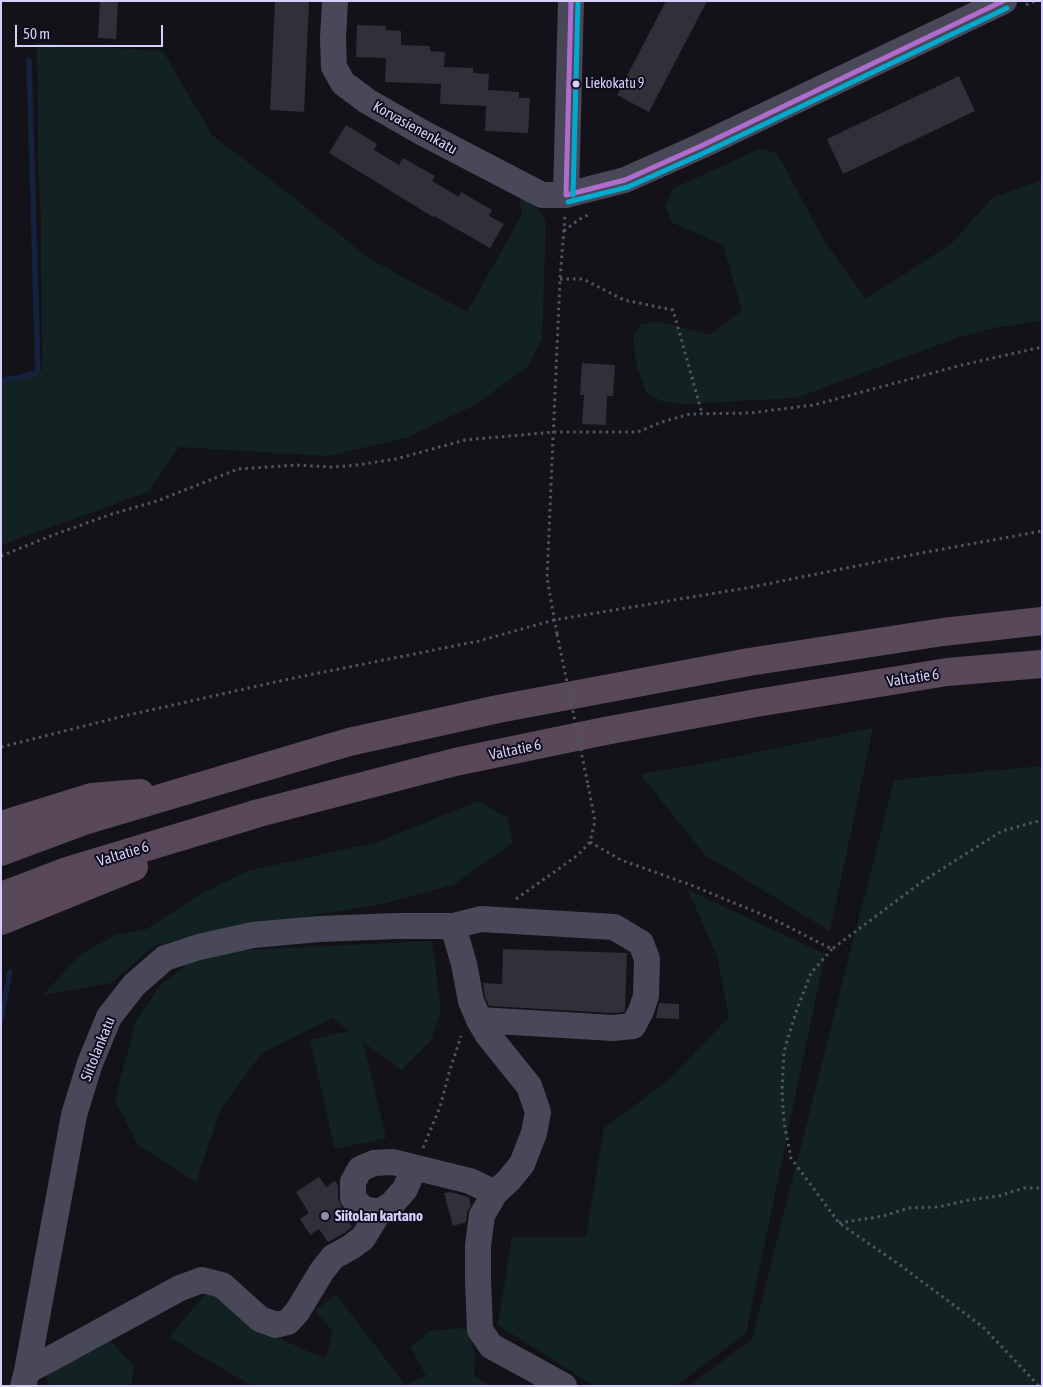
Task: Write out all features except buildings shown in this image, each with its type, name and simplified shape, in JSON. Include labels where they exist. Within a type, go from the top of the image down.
[{"type":"highway","points":[[1,852],[87,820],[349,742],[498,709],[749,662],[944,632],[1042,621]]},
{"type":"highway","name":"Valtatie 6","points":[[1,896],[64,872],[259,812],[455,762],[604,731],[766,701],[947,672],[1042,664]]},
{"type":"highway","points":[[1,921],[132,868],[455,762]]},
{"type":"highway","points":[[1,825],[92,797],[191,789]]},
{"type":"street","name":"Korvasienenkatu","points":[[335,1],[334,66],[344,83],[368,102],[542,195],[566,196],[625,180],[701,146],[1004,1]]},
{"type":"street","points":[[566,196],[571,1]]},
{"type":"street","name":"Siitolankatu","points":[[25,1378],[74,1115],[90,1062],[109,1017],[134,984],[164,958],[199,947],[254,936],[319,929],[453,926],[481,919],[614,927],[641,944],[647,959],[646,996],[633,1026],[613,1028],[475,1011]]},
{"type":"street","points":[[453,926],[475,1011],[488,1035],[529,1086],[538,1112],[534,1134],[522,1164],[495,1193],[482,1215],[478,1246],[480,1330],[491,1346],[564,1386]]},
{"type":"street","points":[[379,1212],[363,1209],[353,1198],[352,1182],[360,1169],[374,1163],[393,1162],[470,1182],[495,1193]]},
{"type":"street","points":[[25,1378],[50,1360],[180,1288],[202,1280],[222,1285],[260,1319],[276,1325],[288,1322],[297,1312],[322,1271],[333,1257],[363,1238],[379,1212],[392,1204],[405,1189],[414,1168]]},
{"type":"path","points":[[510,902],[578,855],[590,842],[595,821],[554,620],[548,578],[560,279],[566,196]]},
{"type":"path","points":[[560,279],[582,279],[624,300],[673,310],[702,413]]},
{"type":"path","points":[[1,556],[112,514],[157,501],[238,468],[297,465],[332,467],[357,465],[396,460],[466,440],[554,432],[638,432],[662,422],[690,414],[750,413],[814,405],[962,365],[1042,347]]},
{"type":"path","points":[[1,747],[124,716],[479,641],[554,620],[752,587],[1042,531]]},
{"type":"path","points":[[1039,1386],[983,1327],[900,1265],[839,1223],[791,1158],[784,1123],[782,1090],[784,1051],[797,1009],[811,973],[832,949],[923,882],[1002,831],[1042,820]]},
{"type":"path","points":[[590,842],[621,860],[691,885],[773,919],[832,949]]},
{"type":"path","points":[[414,1168],[440,1107],[465,1026],[475,1011]]},
{"type":"path","points":[[839,1223],[883,1216],[909,1208],[938,1207],[968,1200],[999,1196],[1024,1188],[1042,1188]]},
{"type":"shaded area","points":[[36,43],[163,51],[212,135],[370,259],[467,312],[522,215],[519,194],[541,212],[546,224],[542,338],[528,366],[477,404],[406,438],[327,456],[179,447],[148,492],[1,545],[1,382],[42,371],[41,221]]},
{"type":"shaded area","points":[[759,149],[777,153],[823,239],[866,299],[951,244],[992,198],[1042,180],[1042,320],[998,327],[959,337],[796,398],[683,404],[661,401],[646,392],[637,368],[633,338],[641,324],[659,322],[710,335],[742,310],[723,245],[671,222],[666,207],[672,189]]},
{"type":"shaded area","points":[[873,728],[830,931],[705,855],[640,774],[690,766]]},
{"type":"shaded area","points":[[1042,766],[1042,1386],[689,1386],[752,1339],[894,780]]},
{"type":"shaded area","points":[[478,801],[507,817],[513,842],[455,884],[383,904],[209,932],[154,946],[111,983],[43,995],[81,954],[115,935],[147,929],[199,895],[248,871],[378,842]]},
{"type":"shaded area","points":[[688,890],[825,954],[746,1333],[676,1386],[594,1386],[498,1325],[512,1237],[586,1237],[604,1128],[668,1081],[729,1017],[717,956]]},
{"type":"shaded area","points":[[432,941],[441,1010],[431,1040],[401,1070],[363,1042],[386,1138],[335,1149],[310,1040],[349,1031],[333,1018],[262,1053],[221,1108],[196,1182],[138,1145],[115,1100],[136,1020],[162,983],[205,952]]},
{"type":"shaded area","points":[[209,1290],[257,1328],[316,1355],[326,1357],[333,1332],[315,1311],[336,1294],[405,1385],[426,1376],[411,1347],[430,1331],[466,1328],[475,1353],[474,1376],[491,1386],[252,1386],[169,1337]]},
{"type":"shaded area","points":[[109,1339],[134,1366],[131,1386],[49,1386],[45,1375]]},
{"type":"waterway","points":[[1,381],[38,373],[29,60]]},
{"type":"waterway","points":[[1,1020],[10,972]]},
{"type":"transit line","points":[[566,195],[571,1]]},
{"type":"transit line","points":[[573,195],[578,1]]},
{"type":"transit line","points":[[566,195],[625,180],[701,146],[1003,1]]},
{"type":"transit line","points":[[568,202],[628,187],[704,153],[1007,8]]},
{"type":"place","name":"Liekokatu 9","points":[[576,84]]},
{"type":"place","name":"Siitolan kartano","points":[[325,1216]]}]
